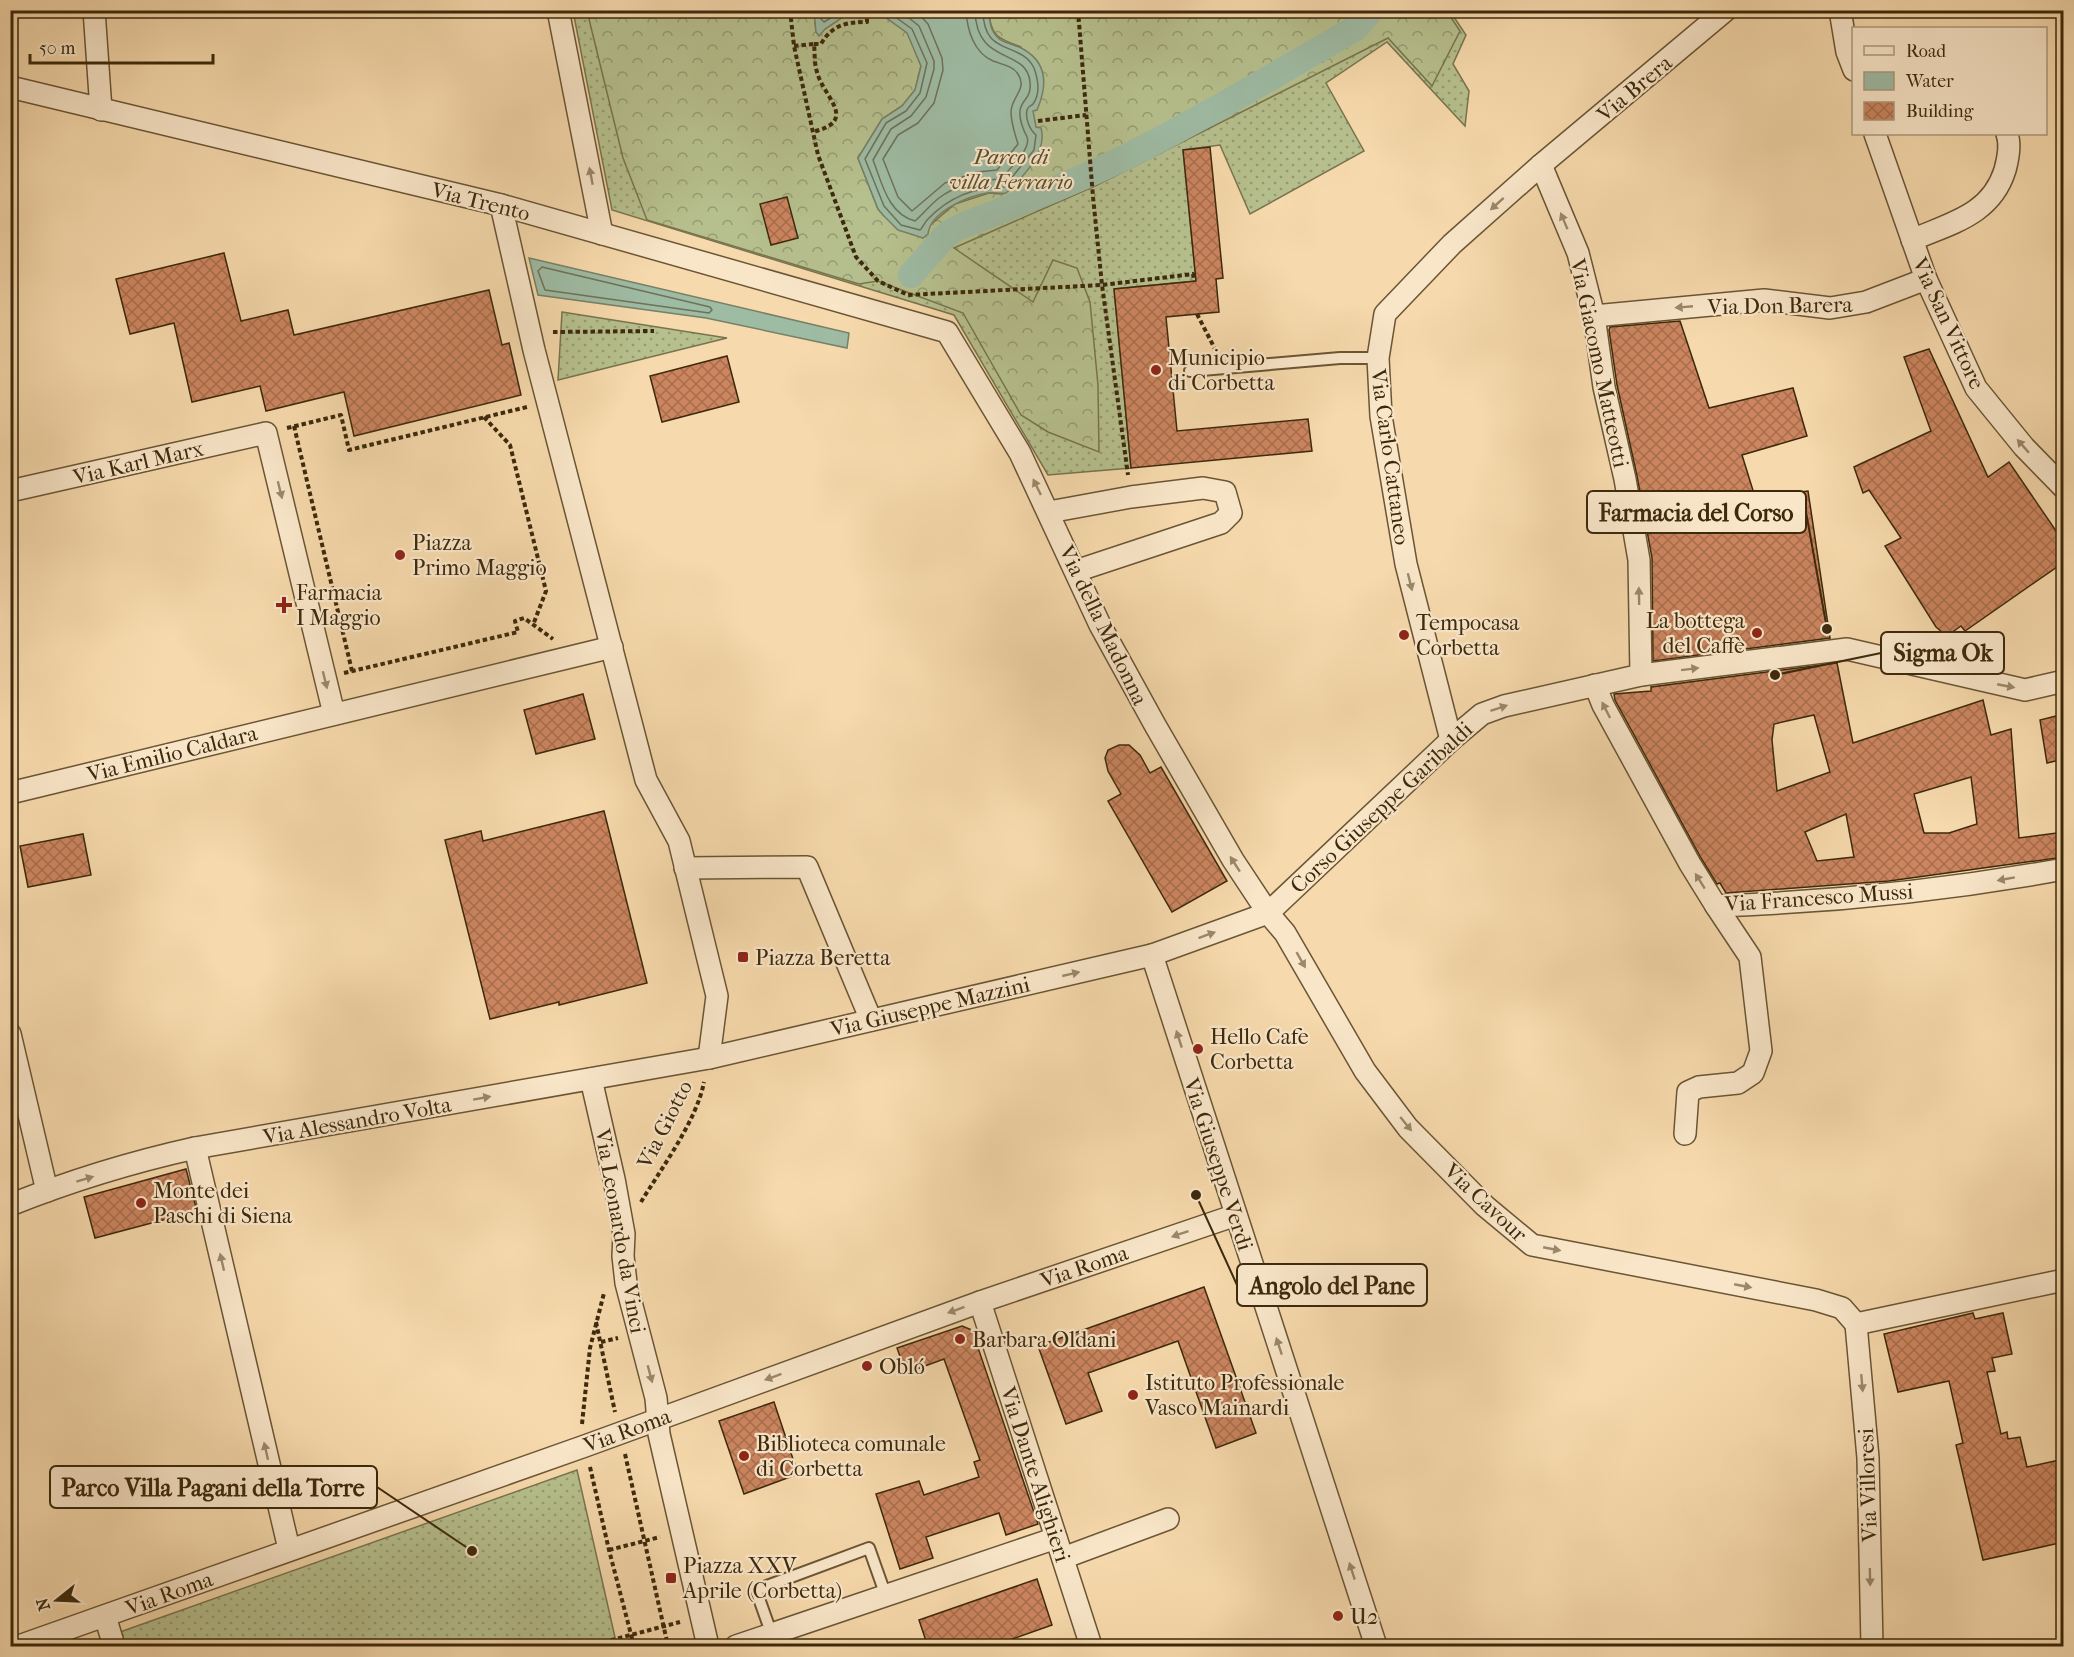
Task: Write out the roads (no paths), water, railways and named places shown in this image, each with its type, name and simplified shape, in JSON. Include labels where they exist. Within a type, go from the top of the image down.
[{"type":"street","points":[[94,10],[101,110]]},
{"type":"street","points":[[558,10],[602,234]]},
{"type":"street","name":"Via Brera","points":[[1541,165],[1726,10]]},
{"type":"street","points":[[1840,10],[1847,51],[1852,65]]},
{"type":"street","name":"Via Trento","points":[[10,87],[501,205],[947,333]]},
{"type":"street","name":"Via San Vittore","points":[[1875,135],[1926,279],[1976,387],[2024,447],[2064,488]]},
{"type":"street","points":[[1912,240],[1959,221],[1987,203],[2001,183],[2008,160],[2007,135]]},
{"type":"street","name":"Via Giacomo Matteotti","points":[[1541,165],[1578,253],[1594,316],[1604,387],[1625,478],[1639,560],[1641,675]]},
{"type":"street","name":"Via Carlo Cattaneo","points":[[1451,740],[1406,564],[1381,416],[1378,358],[1385,314],[1452,244],[1541,165]]},
{"type":"street","points":[[501,205],[534,350],[646,780],[679,841],[686,868],[717,996],[709,1058]]},
{"type":"street","name":"Via Don Barera","points":[[1594,316],[1764,300],[1830,308],[1866,303],[1926,279]]},
{"type":"street","name":"Via della Madonna","points":[[947,333],[1020,453],[1100,625],[1155,725],[1233,860],[1268,913]]},
{"type":"street","name":"Via Karl Marx","points":[[10,491],[266,433],[334,714]]},
{"type":"street","points":[[1049,512],[1131,497],[1203,488],[1225,492],[1231,513],[1221,523],[1076,571]]},
{"type":"street","points":[[334,714],[612,647]]},
{"type":"street","name":"Corso Giuseppe Garibaldi","points":[[1268,913],[1451,740],[1482,714],[1504,706],[1641,675],[1847,649],[2025,690],[2064,681]]},
{"type":"street","name":"Via Francesco Mussi","points":[[1595,685],[1603,705],[1690,864],[1716,906],[1791,904],[1975,885],[2064,869]]},
{"type":"street","name":"Via Emilio Caldara","points":[[10,793],[334,714]]},
{"type":"street","points":[[686,868],[807,867],[871,1020]]},
{"type":"street","points":[[1685,1134],[1688,1092],[1699,1086],[1738,1083],[1753,1073],[1761,1051],[1750,957],[1716,906]]},
{"type":"street","name":"Via Giuseppe Mazzini","points":[[709,1058],[1152,955],[1268,913]]},
{"type":"street","name":"Via Cavour","points":[[1268,913],[1285,933],[1365,1071],[1408,1128],[1485,1206],[1532,1245],[1816,1300],[1842,1308],[1856,1324]]},
{"type":"street","name":"Via Giuseppe Verdi","points":[[1152,955],[1376,1647]]},
{"type":"street","points":[[10,1034],[46,1191]]},
{"type":"street","name":"Via Alessandro Volta","points":[[10,1205],[46,1191],[162,1155],[195,1148],[709,1058]]},
{"type":"street","name":"Via Leonardo da Vinci","points":[[591,1079],[624,1234],[623,1256],[626,1283],[656,1398],[659,1434],[708,1647]]},
{"type":"street","points":[[195,1148],[290,1549]]},
{"type":"street","name":"Via Roma","points":[[19,1647],[980,1302],[1236,1215]]},
{"type":"street","points":[[1856,1324],[2064,1280]]},
{"type":"street","name":"Via Dante Alighieri","points":[[980,1302],[1091,1647]]},
{"type":"street","name":"Via Villoresi","points":[[1856,1324],[1868,1458],[1872,1647]]},
{"type":"street","points":[[736,1647],[886,1596],[1168,1520]]},
{"type":"street","points":[[105,1616],[114,1647]]},
{"type":"lane","points":[[1190,371],[1340,358],[1378,358]]},
{"type":"lane","points":[[772,1635],[756,1590],[869,1548],[886,1596]]},
{"type":"water","points":[[814,11],[989,11],[991,27],[995,34],[1004,41],[1023,49],[1037,61],[1041,68],[1043,93],[1037,110],[1033,111],[1036,127],[1041,128],[1042,137],[1041,146],[1032,164],[1006,193],[979,195],[951,206],[935,219],[928,234],[923,238],[898,230],[878,209],[858,158],[882,119],[902,106],[915,90],[921,66],[907,33],[885,17],[843,17],[819,36],[816,32]]},
{"type":"water","points":[[529,258],[849,333],[847,348],[706,318],[538,295]]},
{"type":"waterway","points":[[911,275],[946,235],[959,227],[1071,182],[1164,137],[1247,92],[1356,28],[1371,10]]},
{"type":"place","name":"Municipio di Corbetta","points":[[1156,370]]},
{"type":"place","name":"Piazza Primo Maggio","points":[[400,555]]},
{"type":"place","name":"Farmacia I Maggio","points":[[284,605]]},
{"type":"place","name":"Farmacia del Corso","points":[[1827,629]]},
{"type":"place","name":"La bottega del Caffè","points":[[1757,633]]},
{"type":"place","name":"Tempocasa Corbetta","points":[[1404,635]]},
{"type":"place","name":"Sigma Ok","points":[[1775,675]]},
{"type":"place","name":"Piazza Beretta","points":[[743,957]]},
{"type":"place","name":"Hello Cafe Corbetta","points":[[1198,1049]]},
{"type":"place","name":"Angolo del Pane","points":[[1196,1195]]},
{"type":"place","name":"Monte dei Paschi di Siena","points":[[141,1203]]},
{"type":"place","name":"Barbara Oldani","points":[[960,1339]]},
{"type":"place","name":"Obló","points":[[867,1366]]},
{"type":"place","name":"Istituto Professionale Vasco Mainardi","points":[[1133,1395]]},
{"type":"place","name":"Biblioteca comunale di Corbetta","points":[[744,1456]]},
{"type":"place","name":"Parco Villa Pagani della Torre","points":[[472,1551]]},
{"type":"place","name":"Piazza XXV Aprile (Corbetta)","points":[[671,1578]]},
{"type":"place","name":"U2","points":[[1338,1616]]},
{"type":"park label","name":"Parco di villa Ferrario","points":[[1011,168]]}]
